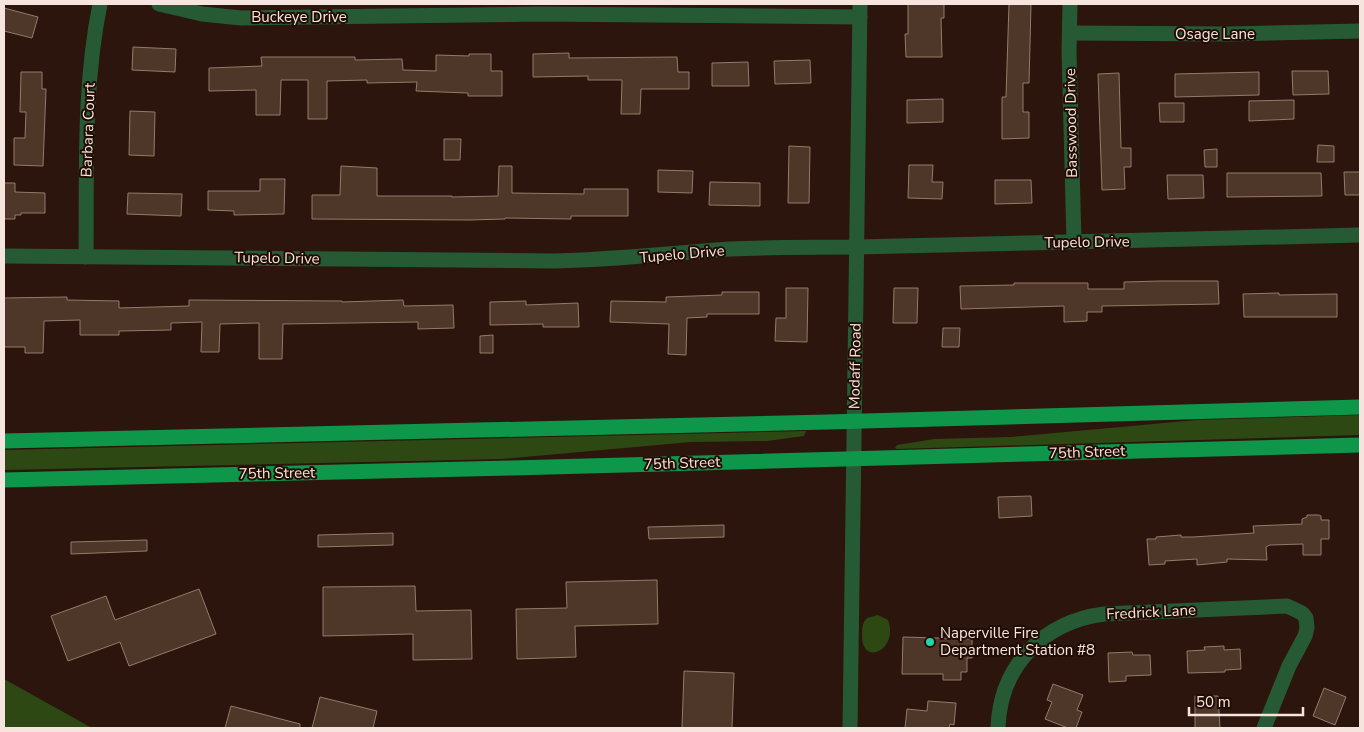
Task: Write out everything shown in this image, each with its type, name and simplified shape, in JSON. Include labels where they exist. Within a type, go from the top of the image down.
[{"type":"main road","points":[[4,442],[1360,407]]},
{"type":"main road","name":"75th Street","points":[[4,480],[1360,445]]},
{"type":"street","name":"Barbara Court","points":[[86,257],[87,101],[93,39],[100,4]]},
{"type":"street","name":"Buckeye Drive","points":[[159,4],[202,14],[241,18],[860,10]]},
{"type":"street","name":"Basswood Drive","points":[[1070,4],[1074,242]]},
{"type":"street","name":"Modaff Road","points":[[850,728],[860,10]]},
{"type":"street","name":"Osage Lane","points":[[1070,32],[1228,34],[1360,31]]},
{"type":"street","name":"Tupelo Drive","points":[[4,256],[552,261],[632,258],[775,247],[856,247],[1360,235]]},
{"type":"street","name":"Fredrick Lane","points":[[998,728],[1000,706],[1005,687],[1022,658],[1053,631],[1081,618],[1104,614],[1278,606],[1296,609],[1302,612],[1306,618],[1307,628],[1305,636],[1289,666],[1264,728]]},
{"type":"green space","points":[[1360,415],[1360,435],[895,448],[897,445],[934,439],[1011,437],[1197,420]]},
{"type":"green space","points":[[806,431],[804,436],[767,441],[691,442],[502,459],[4,470],[4,450]]},
{"type":"green space","points":[[878,615],[888,620],[889,640],[879,651],[868,651],[864,645],[862,629],[867,618]]},
{"type":"green space","points":[[4,679],[92,728],[4,728]]},
{"type":"building","points":[[908,4],[944,4],[944,18],[941,18],[942,57],[906,57],[905,34],[908,34]]},
{"type":"building","points":[[1009,4],[1031,4],[1029,83],[1023,83],[1023,112],[1029,112],[1029,138],[1002,139],[1002,97],[1006,97]]},
{"type":"building","points":[[4,8],[38,17],[32,38],[4,31]]},
{"type":"building","points":[[133,47],[176,49],[175,72],[132,70]]},
{"type":"building","points":[[569,53],[569,58],[677,57],[678,72],[689,72],[689,89],[641,89],[640,114],[621,114],[622,80],[588,80],[588,76],[533,77],[533,54]]},
{"type":"building","points":[[469,54],[491,54],[491,71],[502,71],[502,96],[468,96],[468,93],[416,91],[417,82],[367,83],[367,80],[327,81],[327,119],[308,119],[308,80],[281,80],[280,115],[256,115],[256,90],[209,91],[209,68],[262,66],[261,57],[355,57],[355,60],[402,59],[403,70],[436,71],[436,55],[469,56]]},
{"type":"building","points":[[810,60],[811,83],[775,84],[774,61]]},
{"type":"building","points":[[748,62],[749,86],[712,86],[712,63]]},
{"type":"building","points":[[1292,71],[1328,71],[1329,94],[1293,95]]},
{"type":"building","points":[[21,72],[42,72],[42,89],[46,89],[43,166],[14,165],[14,138],[25,138],[26,112],[20,112]]},
{"type":"building","points":[[1259,72],[1259,95],[1175,97],[1175,74]]},
{"type":"building","points":[[1119,73],[1121,148],[1131,148],[1131,167],[1124,167],[1125,189],[1102,190],[1098,74]]},
{"type":"building","points":[[943,99],[943,122],[907,123],[907,100]]},
{"type":"building","points":[[1294,100],[1294,119],[1249,121],[1249,101]]},
{"type":"building","points":[[1159,103],[1184,103],[1184,122],[1160,122]]},
{"type":"building","points":[[130,111],[155,112],[154,156],[129,155]]},
{"type":"building","points":[[444,139],[461,139],[460,160],[444,160]]},
{"type":"building","points":[[1318,145],[1334,146],[1334,162],[1317,162]]},
{"type":"building","points":[[789,146],[810,147],[809,203],[788,203]]},
{"type":"building","points":[[1217,149],[1217,167],[1205,167],[1204,150]]},
{"type":"building","points":[[909,165],[933,165],[932,182],[943,182],[942,199],[908,198]]},
{"type":"building","points":[[341,166],[377,168],[377,196],[452,197],[498,196],[499,166],[512,166],[512,193],[584,194],[584,189],[628,189],[628,216],[571,216],[571,219],[505,218],[469,220],[312,219],[312,195],[340,195]]},
{"type":"building","points":[[658,170],[693,171],[692,193],[658,192]]},
{"type":"building","points":[[1344,172],[1360,172],[1360,195],[1345,195]]},
{"type":"building","points":[[1227,173],[1321,173],[1322,196],[1227,197]]},
{"type":"building","points":[[1167,175],[1203,175],[1204,198],[1168,199]]},
{"type":"building","points":[[260,179],[285,179],[284,214],[234,215],[234,211],[208,210],[208,191],[260,191]]},
{"type":"building","points":[[995,180],[1031,180],[1032,203],[995,204]]},
{"type":"building","points":[[710,182],[760,183],[760,206],[709,205]]},
{"type":"building","points":[[4,183],[15,183],[15,192],[45,193],[45,213],[21,213],[21,215],[15,215],[15,219],[4,219]]},
{"type":"building","points":[[128,193],[182,194],[181,216],[127,214]]},
{"type":"building","points":[[1218,281],[1219,304],[1102,306],[1102,312],[1087,312],[1087,321],[1064,322],[1064,306],[961,309],[960,286],[1014,285],[1014,283],[1088,283],[1088,289],[1124,289],[1124,282]]},
{"type":"building","points":[[786,288],[808,288],[807,342],[775,341],[776,318],[786,318]]},
{"type":"building","points":[[894,288],[918,288],[917,323],[893,323]]},
{"type":"building","points":[[722,292],[759,292],[759,314],[707,314],[707,317],[687,318],[686,355],[668,354],[669,324],[610,322],[611,301],[666,302],[666,297],[722,295]]},
{"type":"building","points":[[1279,293],[1279,295],[1337,294],[1337,317],[1244,317],[1243,294]]},
{"type":"building","points":[[67,297],[67,300],[119,301],[119,308],[189,306],[189,300],[342,302],[403,300],[404,306],[453,305],[454,328],[418,329],[418,322],[283,324],[282,359],[259,359],[259,323],[220,324],[219,352],[201,352],[202,322],[171,323],[171,330],[119,331],[119,335],[80,335],[80,320],[44,321],[43,353],[25,353],[25,347],[4,347],[4,298]]},
{"type":"building","points":[[526,301],[526,305],[578,303],[579,327],[543,327],[543,324],[490,325],[490,302]]},
{"type":"building","points":[[943,328],[960,328],[959,347],[942,347]]},
{"type":"building","points":[[493,335],[493,353],[480,353],[480,336]]},
{"type":"building","points":[[1031,496],[1032,516],[999,518],[998,497]]},
{"type":"building","points":[[1307,515],[1319,515],[1321,520],[1329,520],[1329,539],[1321,539],[1321,555],[1303,555],[1303,544],[1270,545],[1266,547],[1267,560],[1227,559],[1227,562],[1197,565],[1197,559],[1165,561],[1165,564],[1149,565],[1147,539],[1181,535],[1181,537],[1193,537],[1254,533],[1253,526],[1302,524],[1302,519],[1307,517]]},
{"type":"building","points":[[724,525],[724,537],[649,539],[648,527]]},
{"type":"building","points":[[393,533],[393,545],[318,547],[318,535]]},
{"type":"building","points":[[147,540],[147,551],[71,554],[71,542]]},
{"type":"building","points":[[657,580],[658,624],[575,626],[576,657],[517,659],[516,609],[567,608],[566,582]]},
{"type":"building","points":[[415,586],[416,611],[471,610],[472,659],[413,660],[413,634],[323,636],[323,587]]},
{"type":"building","points":[[199,589],[216,634],[129,666],[120,642],[68,661],[51,616],[106,596],[115,620]]},
{"type":"building","points":[[903,637],[972,639],[972,658],[967,658],[967,672],[961,672],[961,680],[943,680],[943,674],[902,674]]},
{"type":"building","points":[[1224,646],[1224,650],[1240,649],[1241,669],[1225,670],[1225,672],[1188,673],[1187,651],[1205,650],[1204,647]]},
{"type":"building","points":[[1132,652],[1133,655],[1150,655],[1151,675],[1126,676],[1126,681],[1109,682],[1108,653]]},
{"type":"building","points":[[684,671],[734,673],[732,728],[682,728]]},
{"type":"building","points":[[1053,684],[1083,695],[1077,710],[1082,712],[1076,728],[1068,728],[1045,719],[1052,702],[1047,700]]},
{"type":"building","points":[[1324,688],[1346,697],[1335,725],[1313,716]]},
{"type":"building","points":[[1195,696],[1218,696],[1220,728],[1195,728]]},
{"type":"building","points":[[320,697],[377,711],[373,728],[312,728]]},
{"type":"building","points":[[928,701],[956,703],[954,725],[950,724],[949,728],[905,728],[907,709],[927,711]]},
{"type":"building","points":[[231,706],[300,724],[300,728],[225,728]]},
{"type":"place","name":"Naperville Fire Department Station #8","points":[[930,642]]}]
